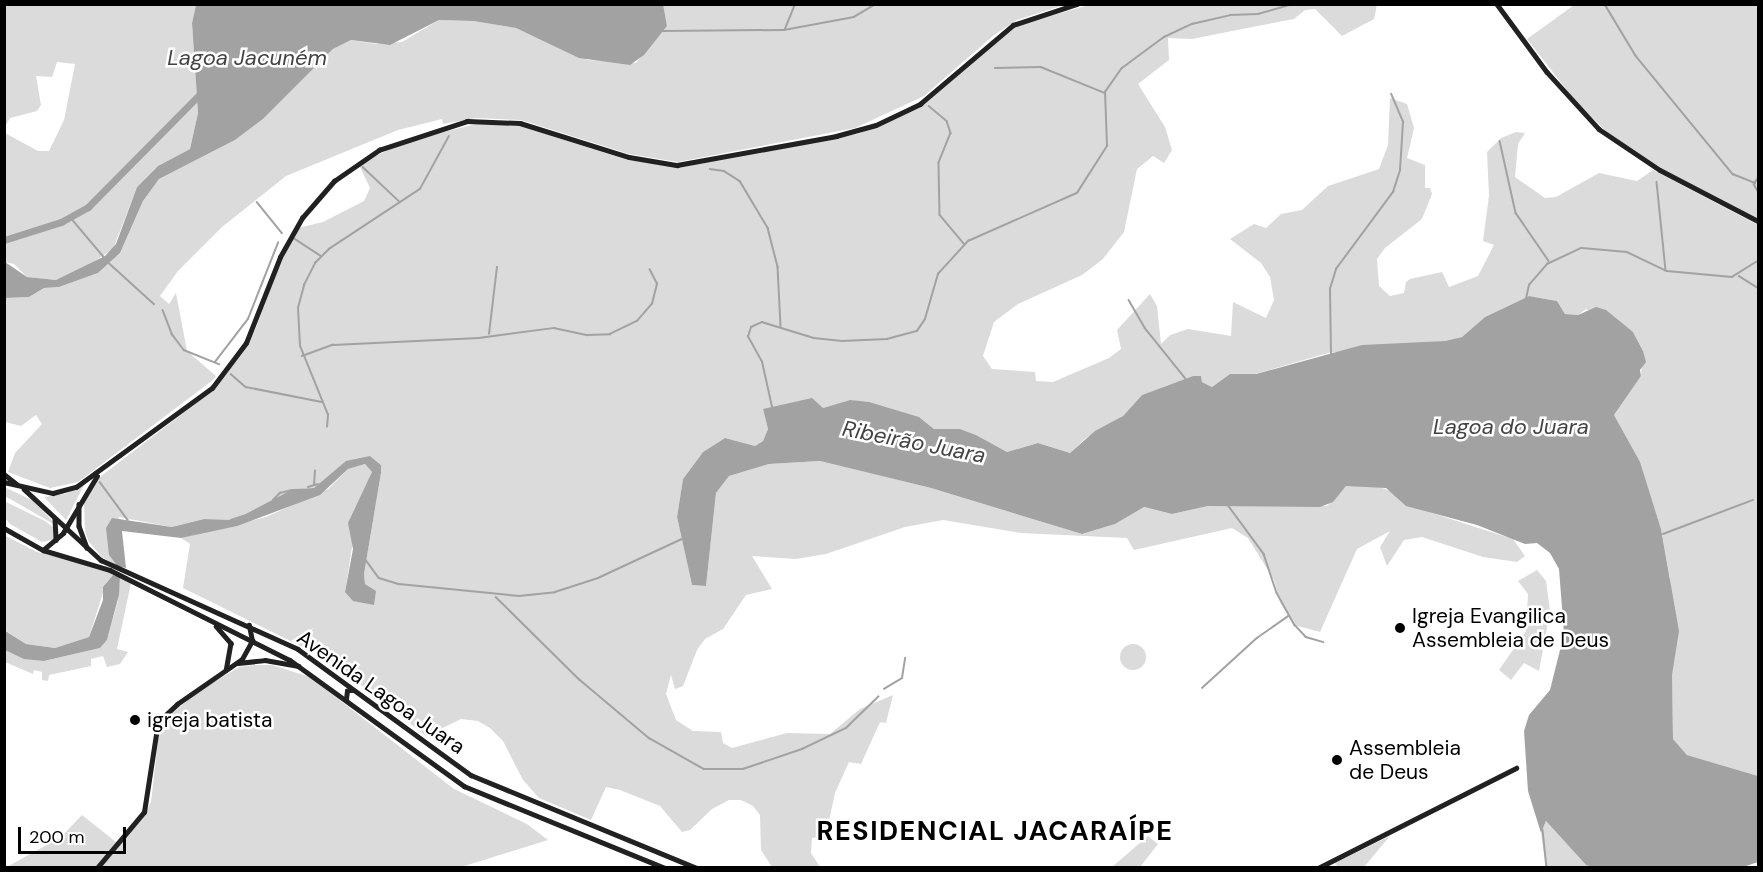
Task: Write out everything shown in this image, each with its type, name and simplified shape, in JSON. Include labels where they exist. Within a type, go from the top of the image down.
[{"type":"main road","points":[[4,482],[38,492],[65,491],[101,471],[212,388],[236,359],[254,328],[287,242],[310,206],[342,175],[379,150],[436,129],[476,121],[520,123],[629,157],[677,165],[836,136],[876,125],[920,104],[1013,25],[1077,4]]},
{"type":"main road","points":[[1497,4],[1547,72],[1599,129],[1660,170],[1758,221]]},
{"type":"main road","points":[[43,550],[55,542],[81,497],[101,471]]},
{"type":"main road","name":"Avenida Lagoa Juara","points":[[4,474],[53,514],[88,550],[110,568]]},
{"type":"main road","points":[[81,497],[79,526],[88,550]]},
{"type":"main road","points":[[53,514],[58,529],[55,542]]},
{"type":"main road","name":"Avenida Lagoa Juara","points":[[4,528],[43,550],[110,568],[302,667],[464,786],[665,867]]},
{"type":"main road","name":"Avenida Lagoa Juara","points":[[129,577],[249,626],[309,656],[471,775],[697,867]]},
{"type":"main road","points":[[212,622],[231,644],[231,659],[225,671]]},
{"type":"main road","points":[[238,663],[252,641],[249,626]]},
{"type":"main road","points":[[97,867],[144,812],[158,722],[238,663],[265,660],[302,667]]},
{"type":"main road","points":[[346,700],[345,693],[351,689],[370,701]]},
{"type":"main road","points":[[1318,867],[1516,768]]},
{"type":"shaded area","points":[[4,5],[196,5],[192,23],[198,113],[190,149],[158,166],[137,187],[113,249],[75,274],[56,280],[27,277],[14,264],[5,262],[5,133],[38,151],[49,151],[64,120],[75,64],[57,62],[52,77],[36,76],[41,105],[37,111],[10,118],[5,127]]},
{"type":"shaded area","points":[[663,5],[1064,5],[1017,20],[994,35],[924,96],[855,128],[678,162],[629,154],[521,120],[476,118],[443,124],[442,119],[398,130],[286,176],[222,227],[178,271],[160,296],[169,304],[176,293],[187,351],[216,376],[213,380],[78,482],[50,488],[8,472],[15,453],[42,424],[36,415],[21,426],[5,422],[5,298],[29,297],[44,288],[59,287],[98,273],[120,253],[143,201],[159,179],[235,140],[263,119],[333,49],[351,40],[376,44],[402,42],[439,20],[473,21],[516,28],[588,60],[636,63],[667,26]]},
{"type":"shaded area","points":[[1089,5],[1377,5],[1374,19],[1342,36],[1315,9],[1305,10],[1294,19],[1192,39],[1168,38],[1169,60],[1138,84],[1165,127],[1172,150],[1164,163],[1153,156],[1137,169],[1124,232],[1103,259],[1082,275],[1018,304],[994,322],[983,356],[992,369],[1035,372],[1036,381],[1053,382],[1109,358],[1121,349],[1117,330],[1150,294],[1157,306],[1161,344],[1170,335],[1188,329],[1231,336],[1233,302],[1266,318],[1274,300],[1270,277],[1261,263],[1230,239],[1254,224],[1266,228],[1281,214],[1302,210],[1328,186],[1379,169],[1388,145],[1390,98],[1407,104],[1414,128],[1407,158],[1425,165],[1425,188],[1430,188],[1432,194],[1422,219],[1385,248],[1377,259],[1379,286],[1390,296],[1404,293],[1406,282],[1410,279],[1442,272],[1449,287],[1478,276],[1494,245],[1483,241],[1489,196],[1487,152],[1501,138],[1516,132],[1525,133],[1518,144],[1515,177],[1545,198],[1556,197],[1599,173],[1637,181],[1653,170],[1758,225],[1758,776],[1687,755],[1673,739],[1670,578],[1661,529],[1639,462],[1614,415],[1641,376],[1643,351],[1633,332],[1586,309],[1578,315],[1565,314],[1557,301],[1529,296],[1485,317],[1462,337],[1445,341],[1328,353],[1255,374],[1230,374],[1212,387],[1202,382],[1201,376],[1193,376],[1142,395],[1123,416],[1086,438],[1070,453],[1038,443],[1007,452],[960,429],[934,429],[919,417],[850,400],[823,408],[763,409],[768,429],[763,441],[755,446],[725,438],[703,452],[683,479],[677,517],[692,585],[706,586],[716,493],[729,476],[769,464],[820,461],[931,488],[1082,534],[1115,524],[1143,507],[1172,514],[1208,506],[1327,506],[1346,486],[1377,486],[1393,492],[1413,507],[1513,539],[1525,556],[1517,562],[1483,557],[1422,537],[1404,540],[1387,566],[1380,547],[1390,531],[1357,549],[1320,632],[1294,625],[1280,602],[1274,580],[1248,538],[1232,528],[1134,550],[1127,538],[1021,533],[943,520],[905,527],[826,554],[796,559],[752,556],[772,589],[746,595],[723,629],[705,639],[697,650],[683,686],[675,689],[671,675],[666,694],[676,720],[693,731],[721,732],[723,743],[732,748],[787,733],[830,734],[860,709],[893,695],[886,723],[880,722],[861,764],[849,762],[835,793],[827,830],[823,836],[812,838],[811,853],[820,867],[772,867],[761,850],[760,815],[753,806],[741,800],[729,800],[712,809],[690,830],[682,832],[660,806],[620,790],[606,787],[591,820],[539,798],[523,780],[503,741],[490,728],[478,721],[461,719],[426,736],[329,660],[183,588],[190,544],[181,538],[266,517],[328,489],[348,469],[365,464],[372,472],[353,541],[345,592],[371,588],[365,584],[364,574],[381,465],[370,456],[314,488],[293,489],[234,520],[204,519],[172,527],[119,517],[109,555],[116,565],[102,557],[89,542],[85,532],[84,503],[96,480],[195,404],[236,361],[256,328],[282,258],[298,228],[323,222],[364,201],[370,188],[359,165],[367,160],[407,141],[476,124],[520,126],[628,160],[678,167],[857,134],[882,125],[928,101],[997,39],[1019,25]]},
{"type":"shaded area","points":[[1574,5],[1758,5],[1758,219],[1660,170],[1608,133],[1576,102],[1527,39]]},
{"type":"shaded area","points":[[84,485],[66,520],[44,497],[65,494]]},
{"type":"shaded area","points":[[4,487],[34,501],[57,526],[5,496]]},
{"type":"shaded area","points":[[4,501],[45,521],[58,531],[56,539],[42,542],[10,524],[5,518]]},
{"type":"shaded area","points":[[4,535],[37,552],[95,566],[113,575],[106,583],[89,637],[55,648],[26,644],[5,630]]},
{"type":"shaded area","points":[[1537,570],[1546,581],[1550,611],[1539,671],[1524,663],[1511,680],[1499,670],[1526,631],[1528,594],[1518,581]]},
{"type":"shaded area","points":[[120,577],[131,583],[117,649],[128,652],[120,664],[107,667],[103,656],[91,659],[91,666],[49,675],[48,681],[42,680],[42,672],[34,670],[33,674],[5,662],[4,650],[44,661],[100,648],[107,640],[118,601]]},
{"type":"shaded area","points":[[1133,644],[1143,647],[1146,657],[1143,667],[1133,670],[1123,667],[1120,657],[1123,647]]},
{"type":"shaded area","points":[[272,665],[310,677],[454,789],[527,824],[548,840],[458,868],[5,868],[61,837],[82,815],[116,842],[142,820],[151,802],[160,724],[196,693],[239,667]]},
{"type":"shaded area","points":[[1546,821],[1586,865],[1593,867],[1546,867],[1541,833]]},
{"type":"shaded area","points":[[1148,836],[1158,844],[1140,867],[1112,867]]},
{"type":"shaded area","points":[[1390,836],[1364,867],[1338,867],[1335,863]]},
{"type":"water","name":"Lagoa Jacuném","points":[[663,4],[667,26],[644,55],[630,65],[579,58],[516,28],[473,21],[439,20],[390,45],[351,40],[333,49],[263,119],[235,140],[159,179],[143,201],[120,253],[98,273],[59,287],[44,288],[29,297],[5,298],[5,262],[27,277],[56,280],[105,256],[116,244],[137,187],[158,166],[190,149],[198,113],[192,23],[196,5]]},
{"type":"water","name":"Lagoa do Juara","points":[[1529,296],[1557,301],[1565,314],[1578,315],[1596,307],[1606,310],[1633,332],[1643,351],[1646,362],[1640,370],[1641,376],[1614,415],[1640,462],[1661,529],[1679,631],[1672,675],[1673,739],[1687,755],[1758,776],[1758,862],[1740,868],[1593,867],[1586,865],[1546,821],[1541,833],[1528,791],[1524,731],[1529,715],[1550,690],[1564,634],[1559,569],[1550,553],[1537,543],[1525,544],[1477,525],[1406,506],[1386,488],[1346,486],[1333,502],[1320,507],[1208,506],[1172,514],[1144,507],[1115,524],[1082,534],[931,488],[820,461],[769,464],[729,476],[716,493],[706,586],[692,585],[677,517],[683,479],[703,452],[725,438],[755,446],[763,441],[768,429],[763,409],[812,398],[823,408],[850,400],[869,402],[919,417],[934,429],[960,429],[1007,452],[1038,443],[1070,453],[1095,431],[1123,416],[1142,395],[1193,376],[1201,376],[1202,382],[1212,387],[1230,374],[1256,374],[1362,345],[1445,341],[1462,337],[1485,317]]},
{"type":"water","points":[[370,456],[381,465],[364,574],[365,584],[376,591],[374,605],[353,601],[345,592],[353,549],[348,523],[372,472],[365,464],[348,469],[320,495],[237,526],[181,538],[122,531],[126,568],[117,566],[109,555],[106,528],[112,518],[172,527],[204,519],[234,520],[293,489],[314,488],[346,461]]},
{"type":"water","points":[[113,575],[120,577],[119,595],[107,640],[100,648],[44,661],[24,659],[5,650],[4,630],[26,644],[55,648],[89,637],[103,600],[103,587]]},
{"type":"waterway","points":[[785,29],[795,4]]},
{"type":"waterway","points":[[663,31],[784,30],[854,17],[876,4]]},
{"type":"waterway","points":[[772,407],[762,362],[748,337],[751,327],[762,322],[814,338],[842,341],[887,339],[917,331],[925,319],[938,274],[968,241],[1077,193],[1107,146],[1105,92],[1122,68],[1164,37],[1192,24],[1230,15],[1258,14],[1293,4]]},
{"type":"waterway","points":[[1606,6],[1636,56],[1733,174],[1755,183]]},
{"type":"waterway","points":[[995,68],[1041,67],[1105,93]]},
{"type":"waterway","name":"Lagoa Jacuném","points":[[4,240],[61,222],[88,207],[202,92]]},
{"type":"waterway","points":[[1331,354],[1330,289],[1336,269],[1393,192],[1400,170],[1403,122],[1391,94]]},
{"type":"waterway","points":[[929,106],[947,121],[951,133],[939,163],[940,215],[964,244]]},
{"type":"waterway","points":[[327,427],[328,415],[300,346],[298,308],[304,285],[315,263],[329,249],[420,189],[449,136]]},
{"type":"waterway","points":[[1500,141],[1516,213],[1549,261]]},
{"type":"waterway","points":[[363,167],[399,201]]},
{"type":"waterway","points":[[710,169],[724,171],[740,181],[768,228],[778,267],[781,326]]},
{"type":"waterway","name":"Ribeirão Juara","points":[[1755,182],[1758,178]]},
{"type":"waterway","points":[[1657,182],[1666,271]]},
{"type":"waterway","name":"Ribeirão Juara","points":[[1754,184],[1758,191]]},
{"type":"waterway","points":[[257,202],[282,233]]},
{"type":"waterway","points":[[71,218],[104,257]]},
{"type":"waterway","points":[[295,239],[321,256]]},
{"type":"waterway","points":[[215,362],[248,319],[278,243]]},
{"type":"waterway","name":"Ribeirão Juara","points":[[1526,299],[1529,285],[1547,264],[1582,248],[1627,252],[1667,271],[1732,277],[1758,261]]},
{"type":"waterway","points":[[109,263],[154,304]]},
{"type":"waterway","points":[[489,334],[497,267]]},
{"type":"waterway","points":[[302,356],[333,345],[479,338],[554,328],[587,335],[610,334],[637,321],[652,304],[657,284],[650,270]]},
{"type":"waterway","points":[[1739,276],[1758,288]]},
{"type":"waterway","points":[[1129,300],[1145,328],[1186,379]]},
{"type":"waterway","points":[[163,310],[172,334],[184,350],[219,364]]},
{"type":"waterway","points":[[231,374],[246,387],[322,402]]},
{"type":"waterway","points":[[314,485],[315,471]]},
{"type":"waterway","points":[[100,482],[128,520]]},
{"type":"waterway","name":"Ribeirão Juara","points":[[308,487],[318,484]]},
{"type":"waterway","name":"Ribeirão Juara","points":[[273,500],[280,493],[292,490]]},
{"type":"waterway","points":[[1663,534],[1753,500]]},
{"type":"waterway","points":[[1228,505],[1264,554],[1277,593],[1295,625],[1306,637],[1323,642]]},
{"type":"waterway","name":"Ribeirão Juara","points":[[231,520],[243,516]]},
{"type":"waterway","name":"Ribeirão Juara","points":[[366,560],[379,578],[399,584],[519,596],[555,592],[598,578],[684,538]]},
{"type":"waterway","points":[[496,597],[579,679],[649,738],[704,769],[743,769],[802,749],[846,728],[878,697]]},
{"type":"waterway","points":[[1202,688],[1257,638],[1288,616]]},
{"type":"waterway","points":[[884,689],[902,678],[905,658]]},
{"type":"waterway","points":[[1543,830],[1547,868]]},
{"type":"place","name":"Igreja Evangilica Assembleia de Deus","points":[[1400,628]]},
{"type":"place","name":"igreja batista","points":[[135,720]]},
{"type":"place","name":"Assembleia de Deus","points":[[1337,760]]},
{"type":"district","name":"RESIDENCIAL JACARAÍPE","points":[[995,831]]}]
